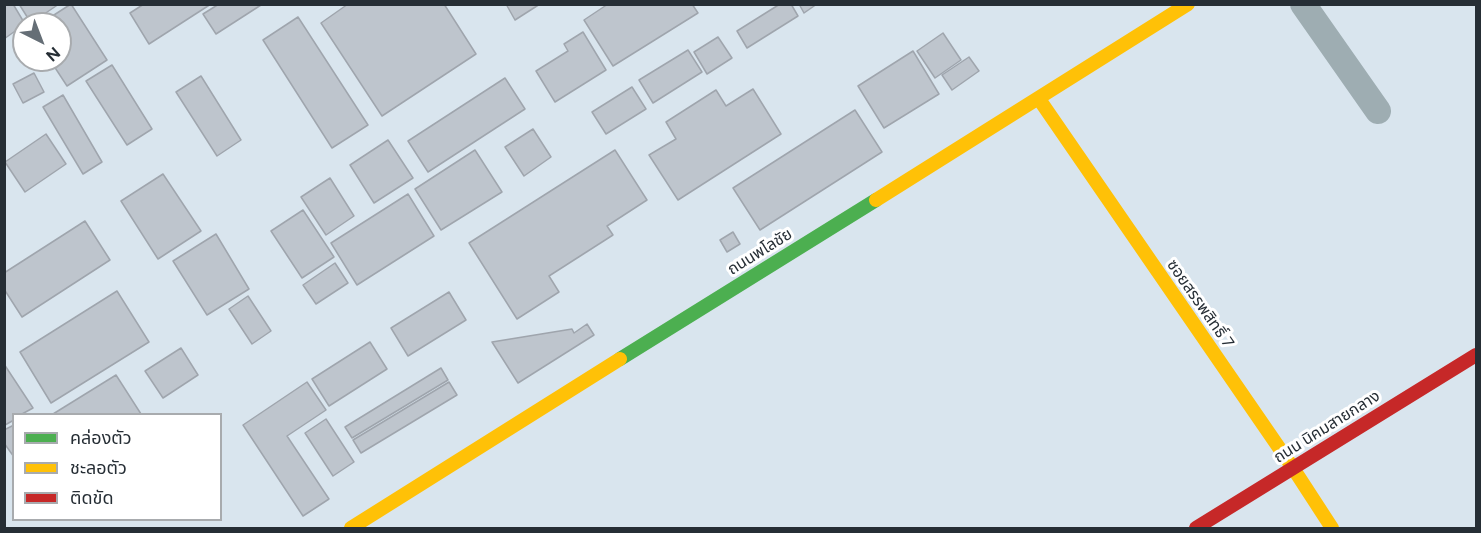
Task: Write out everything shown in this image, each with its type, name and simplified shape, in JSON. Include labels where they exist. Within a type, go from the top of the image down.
[{"type":"street","name":"ถนนพโลชัย","points":[[351,528],[1188,4]]},
{"type":"street","points":[[1303,4],[1378,111]]},
{"type":"street","name":"ซอยสรรพสิทธิ์ 7","points":[[1039,99],[1332,528]]},
{"type":"street","name":"ถนน นิคมสายกลาง","points":[[1196,528],[1476,355]]},
{"type":"building","points":[[4,4],[13,4],[18,12],[12,12],[12,33],[4,39]]},
{"type":"building","points":[[19,4],[59,4],[47,12],[24,12]]},
{"type":"building","points":[[71,4],[107,60],[67,86],[58,72],[72,72],[72,12],[59,12]]},
{"type":"building","points":[[144,4],[211,4],[149,44],[130,13]]},
{"type":"building","points":[[219,4],[261,5],[216,34],[203,14]]},
{"type":"building","points":[[348,4],[444,4],[476,54],[382,116],[321,23]]},
{"type":"building","points":[[506,4],[540,4],[515,20]]},
{"type":"building","points":[[608,4],[692,4],[698,13],[613,66],[584,20]]},
{"type":"building","points":[[780,4],[791,4],[798,16],[747,48],[737,31]]},
{"type":"building","points":[[799,4],[817,4],[804,13]]},
{"type":"building","points":[[298,17],[368,125],[332,148],[263,40]]},
{"type":"building","points":[[583,32],[606,70],[555,102],[536,71],[568,51],[564,44]]},
{"type":"building","points":[[943,33],[961,60],[935,78],[917,51]]},
{"type":"building","points":[[718,37],[732,58],[707,74],[694,52]]},
{"type":"building","points":[[688,50],[702,72],[653,103],[639,80]]},
{"type":"building","points":[[913,51],[939,94],[884,128],[858,86]]},
{"type":"building","points":[[969,57],[979,71],[952,90],[942,75]]},
{"type":"building","points":[[112,65],[152,129],[127,145],[86,81]]},
{"type":"building","points":[[34,73],[44,92],[23,103],[13,84]]},
{"type":"building","points":[[201,76],[241,140],[217,156],[176,92]]},
{"type":"building","points":[[505,78],[525,109],[428,172],[408,141]]},
{"type":"building","points":[[632,87],[646,109],[606,134],[592,112]]},
{"type":"building","points":[[753,89],[781,134],[678,200],[649,155],[676,139],[666,122],[716,90],[726,106]]},
{"type":"building","points":[[63,95],[102,162],[83,174],[43,107]]},
{"type":"building","points":[[855,110],[882,152],[760,230],[733,188]]},
{"type":"building","points":[[533,129],[551,157],[524,176],[505,147]]},
{"type":"building","points":[[46,134],[66,164],[25,192],[5,162]]},
{"type":"building","points":[[388,140],[413,178],[374,203],[350,165]]},
{"type":"building","points":[[475,150],[502,192],[441,230],[415,189]]},
{"type":"building","points":[[615,150],[647,200],[607,226],[613,235],[549,276],[559,292],[517,319],[469,243]]},
{"type":"building","points":[[163,174],[201,231],[158,259],[121,201]]},
{"type":"building","points":[[330,178],[354,216],[326,235],[301,197]]},
{"type":"building","points":[[408,194],[434,236],[357,285],[331,243]]},
{"type":"building","points":[[303,210],[334,257],[302,278],[271,231]]},
{"type":"building","points":[[85,221],[110,260],[22,317],[4,289],[4,273]]},
{"type":"building","points":[[733,232],[740,244],[727,252],[720,240]]},
{"type":"building","points":[[216,234],[249,289],[207,315],[173,261]]},
{"type":"building","points":[[335,263],[348,283],[316,304],[303,285]]},
{"type":"building","points":[[117,291],[149,342],[51,403],[20,352]]},
{"type":"building","points":[[449,292],[466,320],[408,356],[391,328]]},
{"type":"building","points":[[248,296],[271,331],[252,344],[229,309]]},
{"type":"building","points":[[587,324],[594,335],[518,383],[492,342],[572,329],[574,333]]},
{"type":"building","points":[[370,342],[387,369],[329,406],[312,379]]},
{"type":"building","points":[[181,348],[198,375],[163,398],[145,371]]},
{"type":"building","points":[[4,364],[33,408],[24,413],[12,413],[12,421],[5,425]]},
{"type":"building","points":[[441,368],[448,380],[352,438],[345,427]]},
{"type":"building","points":[[116,375],[140,413],[55,413]]},
{"type":"building","points":[[307,382],[326,410],[287,436],[329,499],[303,516],[243,425]]},
{"type":"building","points":[[449,382],[457,395],[361,453],[353,440]]},
{"type":"building","points":[[326,419],[354,462],[333,476],[305,433]]},
{"type":"building","points":[[12,426],[12,454],[4,443],[4,430]]},
{"type":"traffic: fast","points":[[620,359],[876,200]]},
{"type":"traffic: slow","points":[[876,200],[1188,4]]},
{"type":"traffic: slow","points":[[1039,99],[1332,528]]},
{"type":"traffic: slow","points":[[351,528],[620,359]]},
{"type":"traffic: jam","points":[[1196,528],[1476,355]]}]
